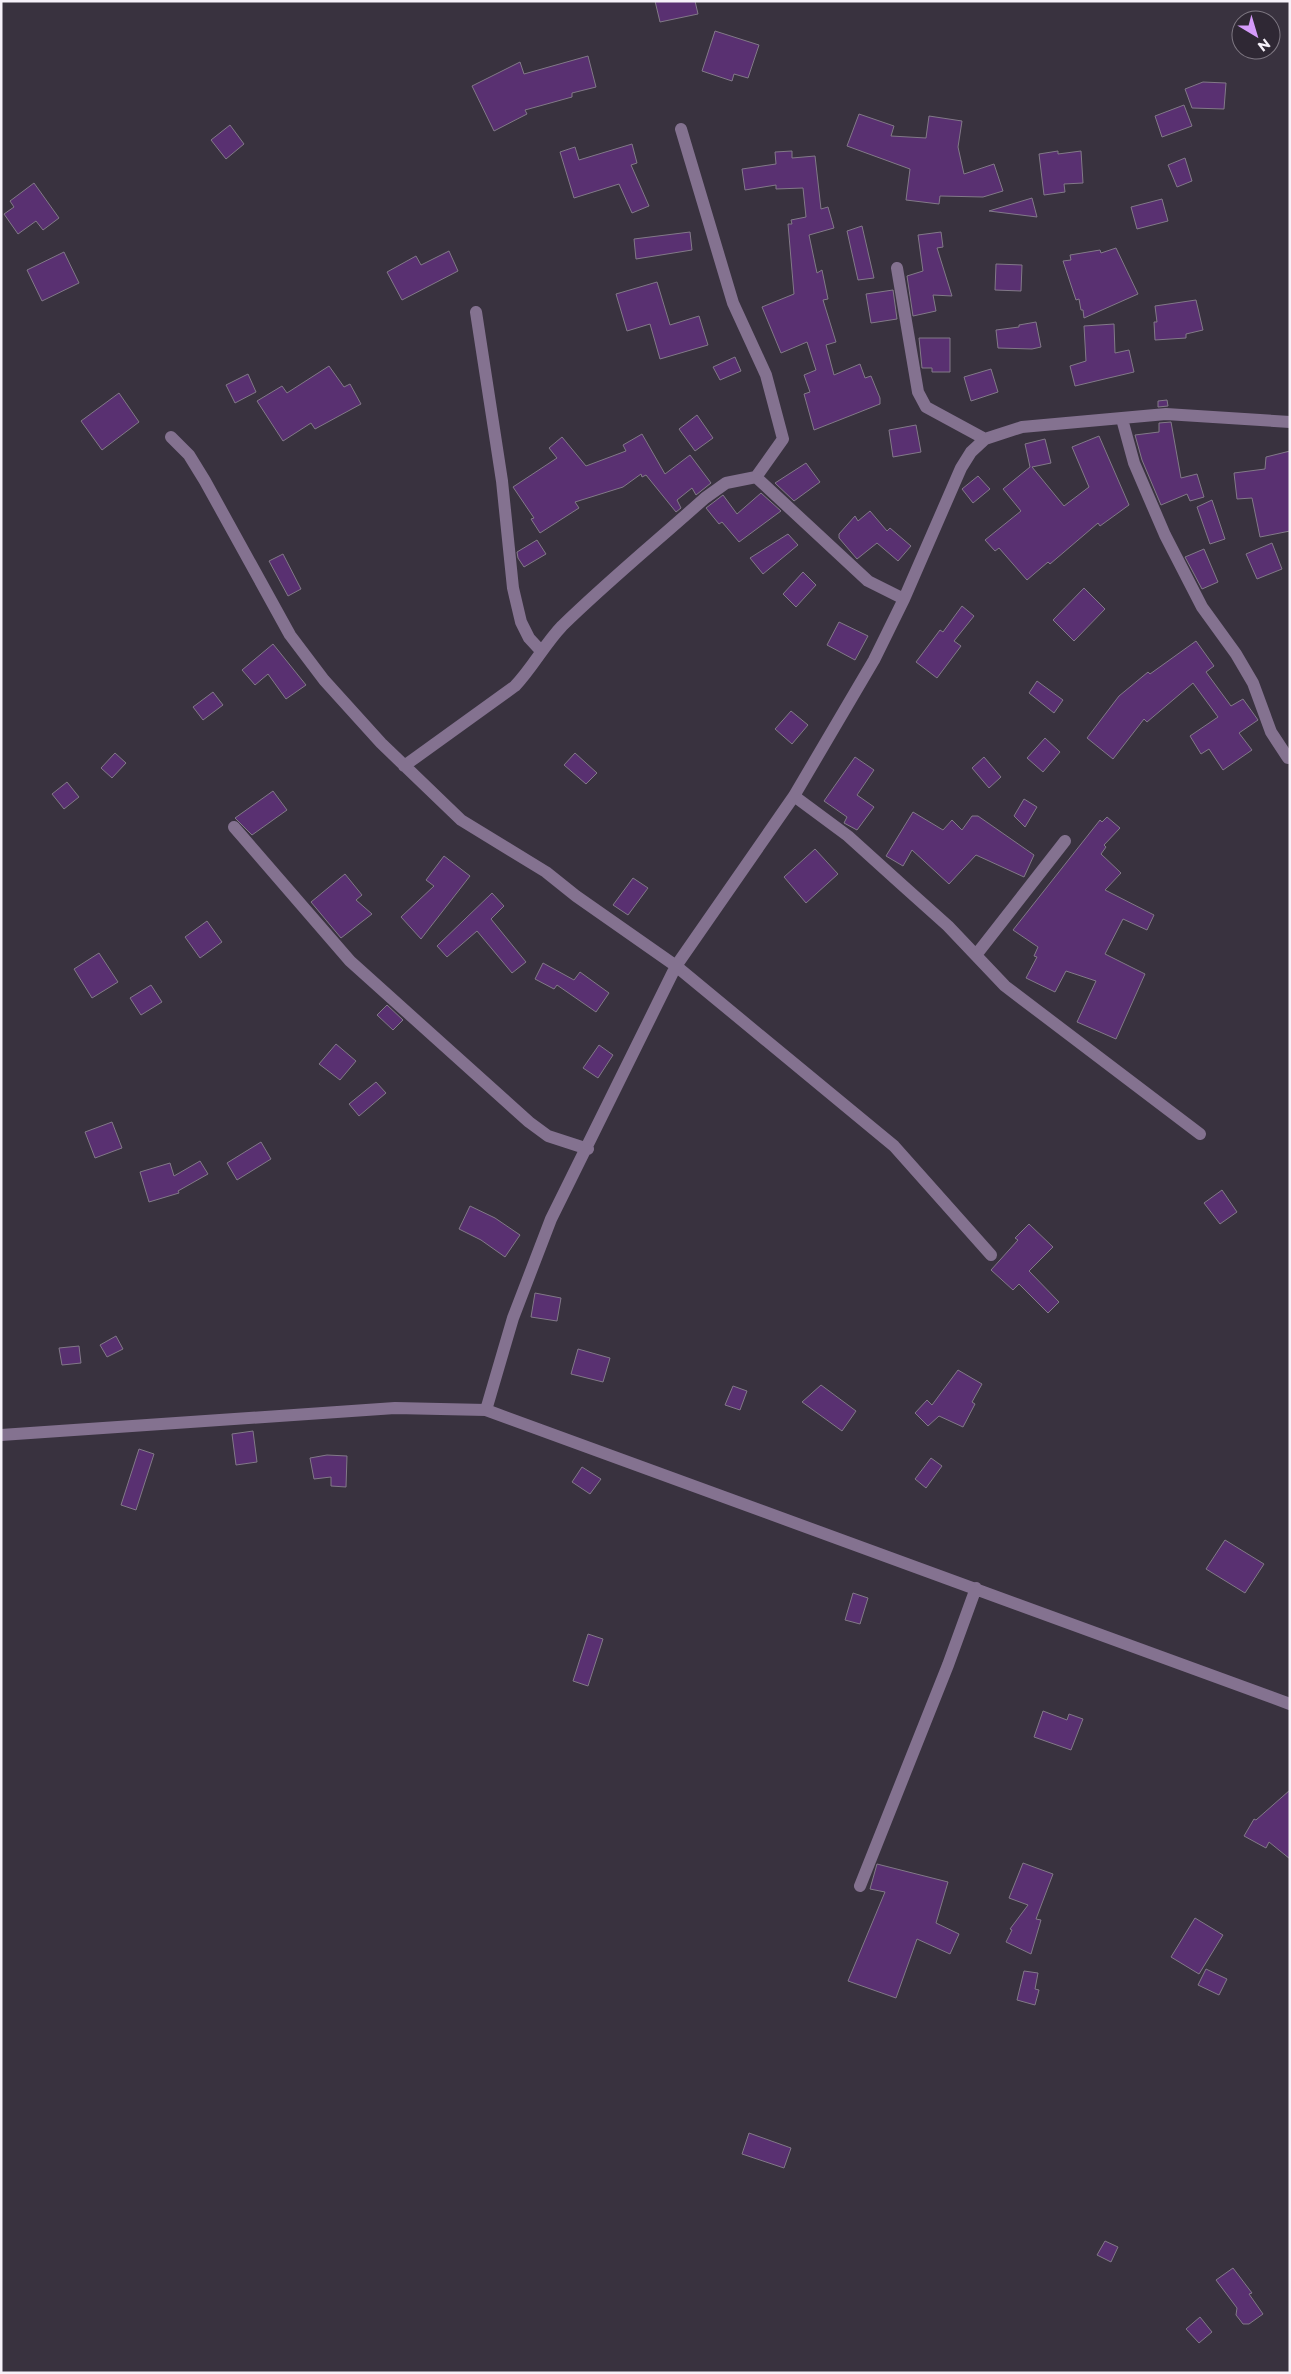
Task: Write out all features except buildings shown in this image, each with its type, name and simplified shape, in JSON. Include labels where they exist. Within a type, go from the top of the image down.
[{"type":"street","points":[[404,766],[515,686],[529,671],[540,651],[562,626],[704,498],[726,483],[756,477],[783,439],[766,375],[733,302],[681,129]]},
{"type":"street","points":[[897,268],[918,392],[926,407],[985,439]]},
{"type":"street","points":[[476,312],[502,481],[512,588],[520,622],[529,638],[540,651]]},
{"type":"street","points":[[486,1410],[513,1318],[552,1219],[588,1149],[676,966],[794,796],[874,660],[904,599],[961,468],[971,452],[985,439],[1022,427],[1166,414],[1290,422]]},
{"type":"street","points":[[1122,419],[1134,463],[1165,535],[1202,606],[1236,654],[1253,683],[1271,732],[1288,758]]},
{"type":"street","points":[[171,437],[189,455],[205,481],[290,635],[324,680],[404,766],[461,820],[546,872],[576,896],[676,966],[894,1146],[991,1255]]},
{"type":"street","points":[[756,477],[868,581],[904,599]]},
{"type":"street","points":[[794,796],[848,836],[948,926],[1012,991],[1200,1134]]},
{"type":"street","points":[[234,827],[350,962],[400,1008],[529,1122],[548,1136],[588,1149]]},
{"type":"street","points":[[976,955],[1065,841]]},
{"type":"street","points":[[1,1435],[395,1408],[486,1410],[1290,1704]]},
{"type":"street","points":[[860,1886],[948,1665],[976,1588]]}]
